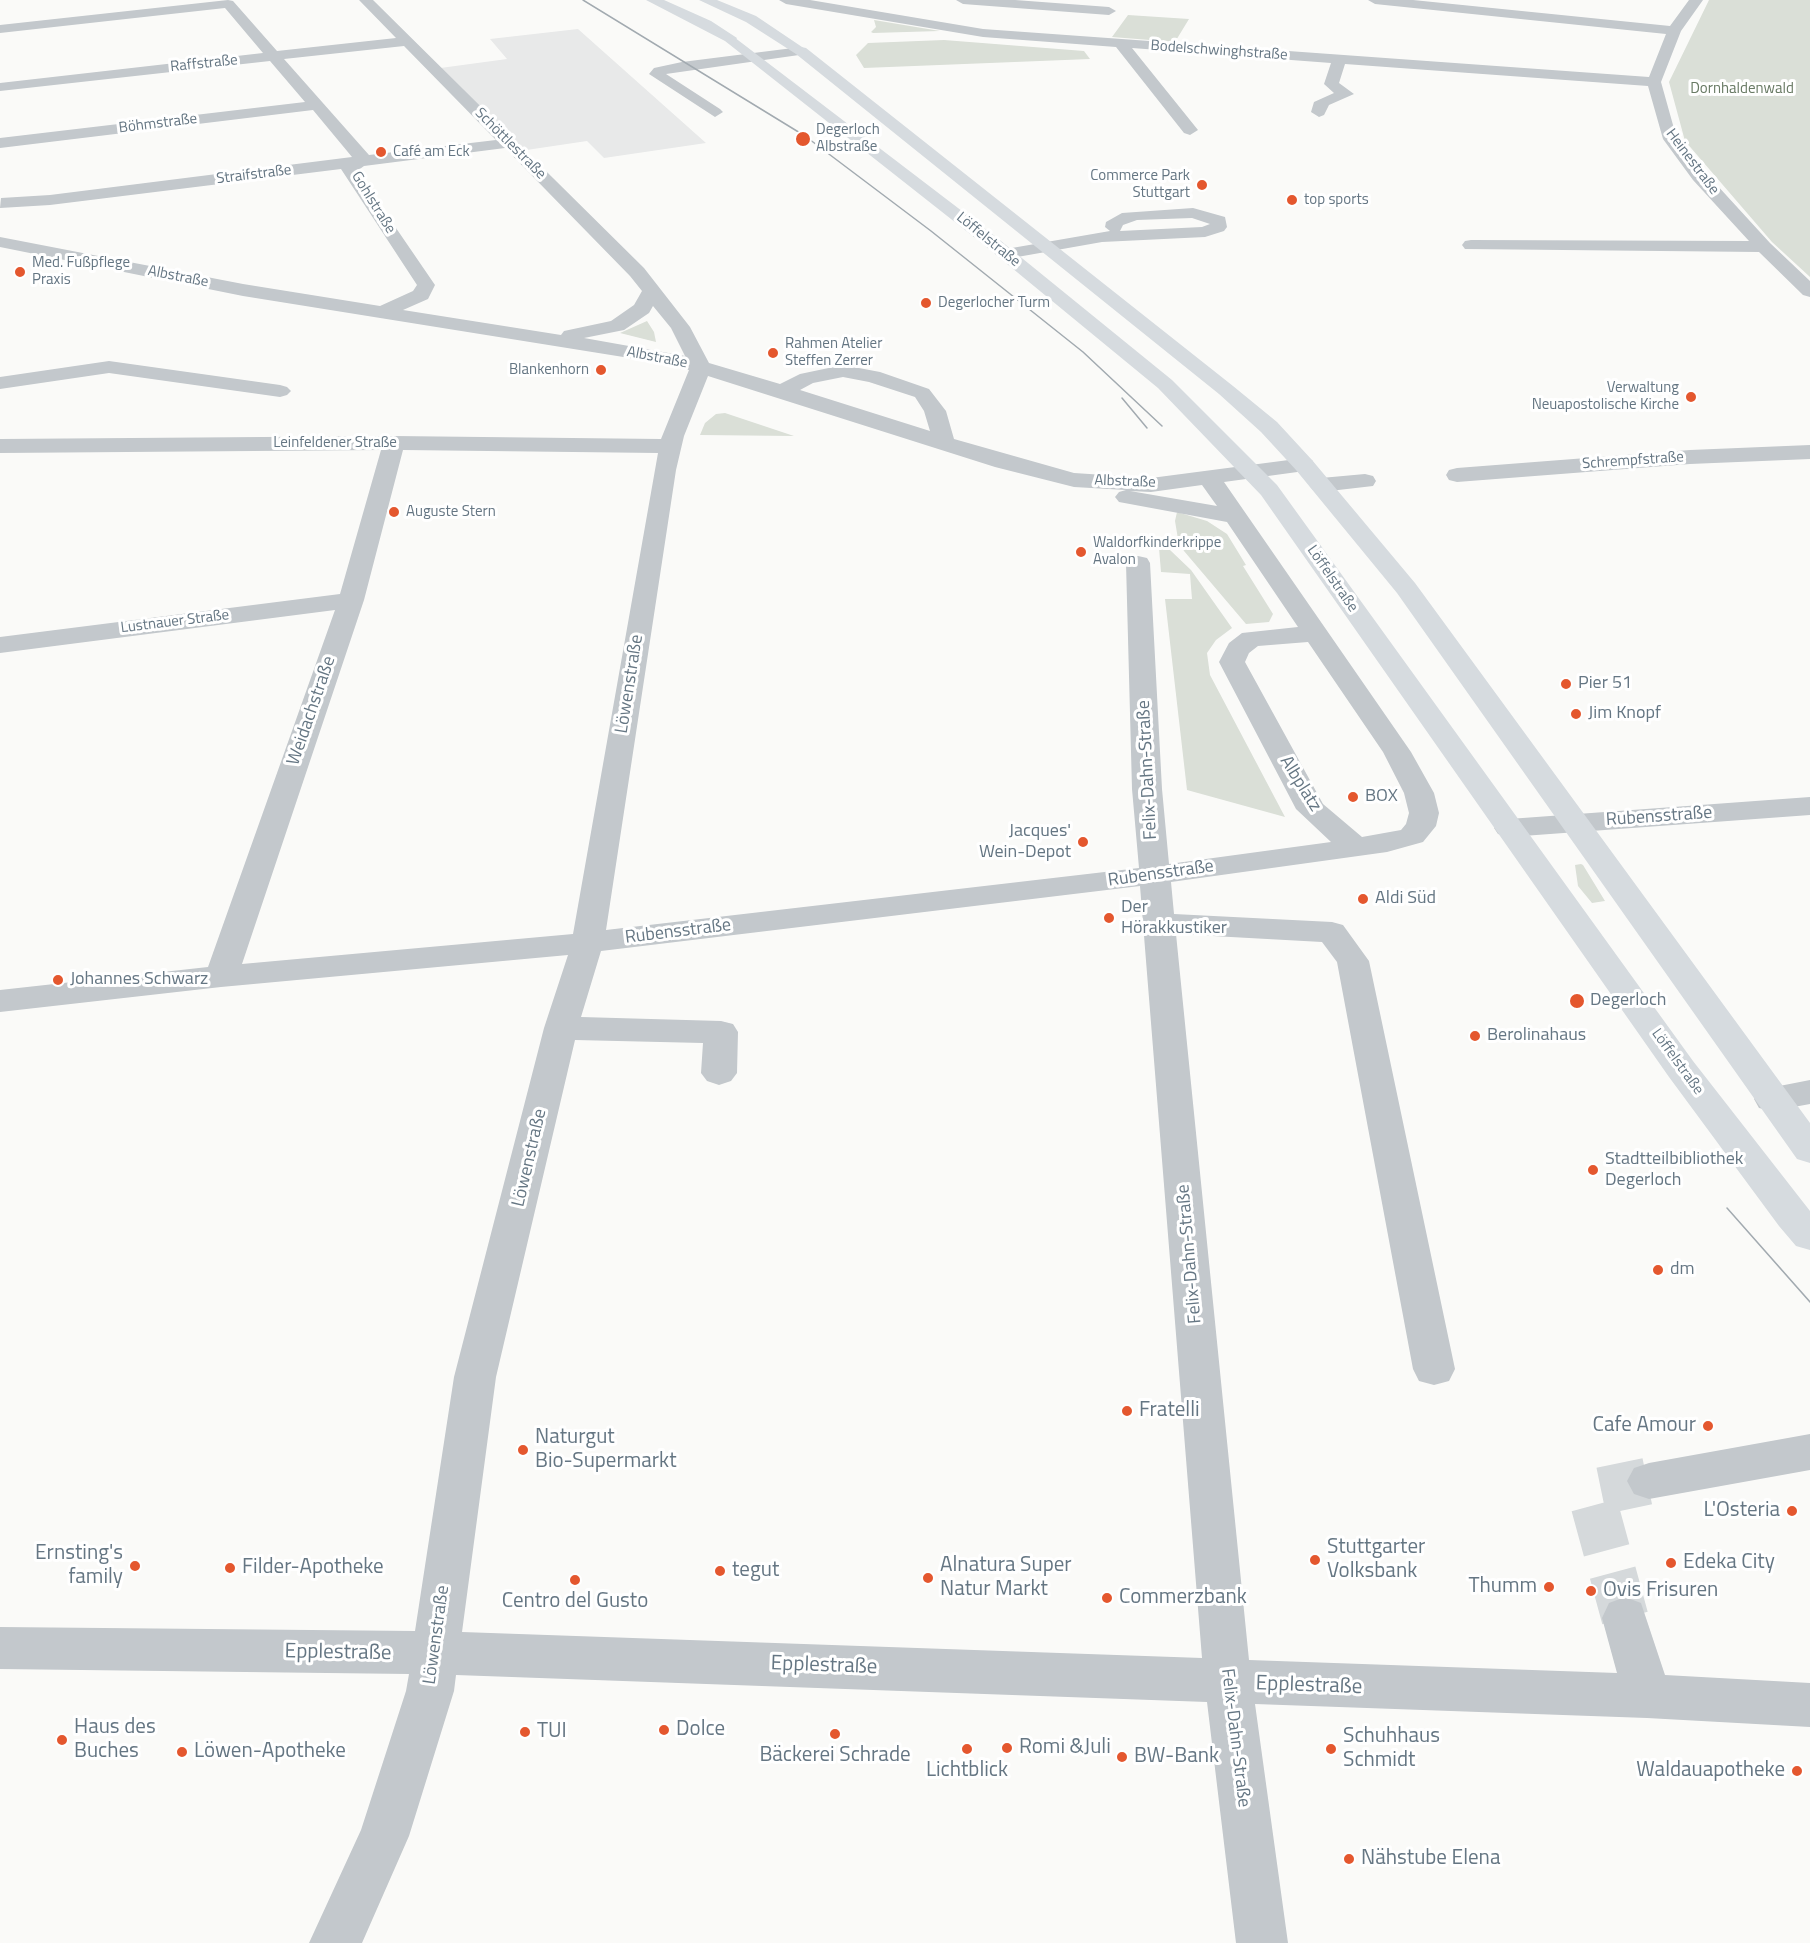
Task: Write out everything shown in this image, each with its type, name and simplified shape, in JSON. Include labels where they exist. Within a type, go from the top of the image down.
[{"type":"main road","name":"Löffelstraße","points":[[653,0],[706,24],[730,38],[1006,254],[1165,384],[1269,490],[1682,1069],[1792,1216],[1810,1236]]},
{"type":"main road","name":"Löffelstraße","points":[[706,0],[760,24],[801,51],[1226,390],[1269,427],[1313,475],[1406,588],[1576,823],[1702,1004],[1810,1150]]},
{"type":"street","name":"Schöttlestraße","points":[[366,0],[377,14],[408,40],[637,272],[680,327],[701,367]]},
{"type":"street","name":"Bodelschwinghstraße","points":[[786,0],[957,30],[1031,37],[1654,82]]},
{"type":"street","points":[[963,0],[1114,5]]},
{"type":"street","points":[[1375,0],[1674,31]]},
{"type":"street","points":[[1654,82],[1674,31],[1696,0]]},
{"type":"street","name":"Gohlstraße","points":[[0,29],[228,4],[361,156],[359,162],[348,170],[426,285],[422,295],[382,312]]},
{"type":"street","points":[[1084,42],[1114,5]]},
{"type":"street","points":[[957,30],[972,15]]},
{"type":"street","points":[[1031,37],[1046,20]]},
{"type":"street","points":[[706,63],[718,52],[720,45],[730,38]]},
{"type":"street","name":"Raffstraße","points":[[0,87],[408,40]]},
{"type":"street","points":[[1122,45],[1190,130]]},
{"type":"street","points":[[715,112],[656,74],[667,68],[801,51]]},
{"type":"street","points":[[1319,112],[1322,102],[1346,94],[1331,84],[1340,60]]},
{"type":"street","name":"Heinestraße","points":[[1654,82],[1658,103],[1671,139],[1699,176],[1764,247],[1810,291]]},
{"type":"street","name":"Böhmstraße","points":[[0,143],[317,105]]},
{"type":"street","name":"Straifstraße","points":[[0,203],[50,200],[508,143]]},
{"type":"street","points":[[0,193],[0,203]]},
{"type":"street","points":[[1006,254],[1102,237],[1205,232],[1218,228],[1219,221],[1193,213],[1137,215],[1114,222],[1114,227]]},
{"type":"street","name":"Albstraße","points":[[0,242],[61,252],[243,290],[669,358],[782,391],[1038,472],[1074,480],[1131,486],[1252,472],[1313,475]]},
{"type":"street","points":[[1471,245],[1764,247]]},
{"type":"street","points":[[543,338],[601,331],[617,326],[642,309],[652,291]]},
{"type":"street","points":[[0,383],[109,367],[280,391]]},
{"type":"street","name":"Löwenstraße","points":[[335,1943],[384,1836],[430,1691],[475,1377],[502,1276],[561,1028],[588,942],[669,446],[701,367]]},
{"type":"street","points":[[782,391],[807,378],[843,371],[873,376],[922,393],[935,411],[944,442]]},
{"type":"street","name":"Leinfeldener Straße","points":[[0,446],[394,442],[669,446]]},
{"type":"street","name":"Weidachstraße","points":[[221,976],[351,600],[394,442]]},
{"type":"street","name":"Schrempfstraße","points":[[1457,475],[1690,457],[1810,452]]},
{"type":"street","points":[[1313,475],[1365,481]]},
{"type":"street","points":[[1209,478],[1238,517],[1397,752],[1419,794],[1424,813],[1422,826],[1412,836],[1387,843],[1355,847]]},
{"type":"street","points":[[1074,480],[1138,501],[1238,517]]},
{"type":"street","name":"Felix-Dahn-Straße","points":[[1138,563],[1147,789],[1159,923],[1229,1683],[1262,1943]]},
{"type":"street","name":"Lustnauer Straße","points":[[0,645],[351,600]]},
{"type":"street","name":"Albplatz","points":[[1317,633],[1251,639],[1238,649],[1232,662],[1311,809],[1355,847]]},
{"type":"street","name":"Rubensstraße","points":[[1509,828],[1810,806]]},
{"type":"street","name":"Rubensstraße","points":[[0,1000],[221,976],[588,942],[1155,875],[1355,847]]},
{"type":"street","points":[[1159,923],[1332,932],[1353,961],[1434,1369]]},
{"type":"street","points":[[561,1028],[722,1032],[718,1073]]},
{"type":"street","points":[[1772,1099],[1810,1092]]},
{"type":"street","points":[[1649,1481],[1810,1452]]},
{"type":"street","points":[[1625,1618],[1647,1696]]},
{"type":"street","name":"Epplestraße","points":[[0,1648],[435,1653],[1229,1683],[1647,1696],[1810,1705]]},
{"type":"shaded area","points":[[578,29],[706,143],[604,158],[587,141],[513,152],[433,69],[507,59],[490,39]]},
{"type":"green space","name":"Dornhaldenwald","points":[[1709,0],[1810,0],[1810,277],[1772,242],[1685,141],[1669,82]]},
{"type":"green space","points":[[1128,15],[1189,19],[1175,42],[1112,37]]},
{"type":"green space","points":[[874,20],[940,31],[873,33],[871,32],[876,27]]},
{"type":"green space","points":[[944,40],[1084,51],[1090,59],[864,68],[856,55],[868,43]]},
{"type":"green space","points":[[647,321],[654,332],[656,342],[620,333]]},
{"type":"green space","points":[[725,413],[794,436],[700,435],[705,423],[716,414]]},
{"type":"green space","points":[[1177,512],[1207,521],[1227,534],[1246,565],[1243,566],[1273,614],[1269,622],[1246,624],[1184,551],[1178,539],[1175,521]]},
{"type":"green space","points":[[1159,548],[1170,550],[1191,570],[1232,628],[1216,640],[1207,653],[1210,675],[1285,817],[1187,790],[1165,599],[1192,599],[1190,574],[1161,572]]},
{"type":"green space","points":[[1581,864],[1605,901],[1592,903],[1578,886],[1575,865]]},
{"type":"tunnel","points":[[1625,1618],[1591,1493],[1649,1481]]},
{"type":"tram line","points":[[583,0],[805,136],[931,231],[1083,352],[1162,426]]},
{"type":"tram line","points":[[1122,398],[1147,428]]},
{"type":"tram line","points":[[1727,1208],[1810,1302]]},
{"type":"place","name":"Degerloch Albstraße","points":[[803,139]]},
{"type":"place","name":"Café am Eck","points":[[381,152]]},
{"type":"place","name":"Commerce Park Stuttgart","points":[[1202,185]]},
{"type":"place","name":"top sports","points":[[1292,200]]},
{"type":"place","name":"Med. Fußpflege Praxis","points":[[20,272]]},
{"type":"place","name":"Degerlocher Turm","points":[[926,303]]},
{"type":"place","name":"Rahmen Atelier Steffen Zerrer","points":[[773,353]]},
{"type":"place","name":"Blankenhorn","points":[[601,370]]},
{"type":"place","name":"Verwaltung Neuapostolische Kirche","points":[[1691,397]]},
{"type":"place","name":"Auguste Stern","points":[[394,512]]},
{"type":"place","name":"Waldorfkinderkrippe Avalon","points":[[1081,552]]},
{"type":"place","name":"Pier 51","points":[[1566,684]]},
{"type":"place","name":"Jim Knopf","points":[[1576,714]]},
{"type":"place","name":"BOX","points":[[1353,797]]},
{"type":"place","name":"Jacques' Wein-Depot","points":[[1083,842]]},
{"type":"place","name":"Aldi Süd","points":[[1363,899]]},
{"type":"place","name":"Der Hörakkustiker","points":[[1109,918]]},
{"type":"place","name":"Johannes Schwarz","points":[[58,980]]},
{"type":"place","name":"Degerloch","points":[[1577,1001]]},
{"type":"place","name":"Berolinahaus","points":[[1475,1036]]},
{"type":"place","name":"Stadtteilbibliothek Degerloch","points":[[1593,1170]]},
{"type":"place","name":"dm","points":[[1658,1270]]},
{"type":"place","name":"Fratelli","points":[[1127,1411]]},
{"type":"place","name":"Cafe Amour","points":[[1708,1426]]},
{"type":"place","name":"Naturgut Bio-Supermarkt","points":[[523,1450]]},
{"type":"place","name":"L'Osteria","points":[[1792,1511]]},
{"type":"place","name":"Stuttgarter Volksbank","points":[[1315,1560]]},
{"type":"place","name":"Edeka City","points":[[1671,1563]]},
{"type":"place","name":"Ernsting's family","points":[[135,1566]]},
{"type":"place","name":"Filder-Apotheke","points":[[230,1568]]},
{"type":"place","name":"tegut","points":[[720,1571]]},
{"type":"place","name":"Alnatura Super Natur Markt","points":[[928,1578]]},
{"type":"place","name":"Centro del Gusto","points":[[575,1580]]},
{"type":"place","name":"Thumm","points":[[1549,1587]]},
{"type":"place","name":"Ovis Frisuren","points":[[1591,1591]]},
{"type":"place","name":"Commerzbank","points":[[1107,1598]]},
{"type":"place","name":"Dolce","points":[[664,1730]]},
{"type":"place","name":"TUI","points":[[525,1732]]},
{"type":"place","name":"Bäckerei Schrade","points":[[835,1734]]},
{"type":"place","name":"Haus des Buches","points":[[62,1740]]},
{"type":"place","name":"Romi &Juli","points":[[1007,1748]]},
{"type":"place","name":"Lichtblick","points":[[967,1749]]},
{"type":"place","name":"Schuhhaus Schmidt","points":[[1331,1749]]},
{"type":"place","name":"Löwen-Apotheke","points":[[182,1752]]},
{"type":"place","name":"BW-Bank","points":[[1122,1757]]},
{"type":"place","name":"Waldauapotheke","points":[[1797,1771]]},
{"type":"place","name":"Nähstube Elena","points":[[1349,1859]]}]
